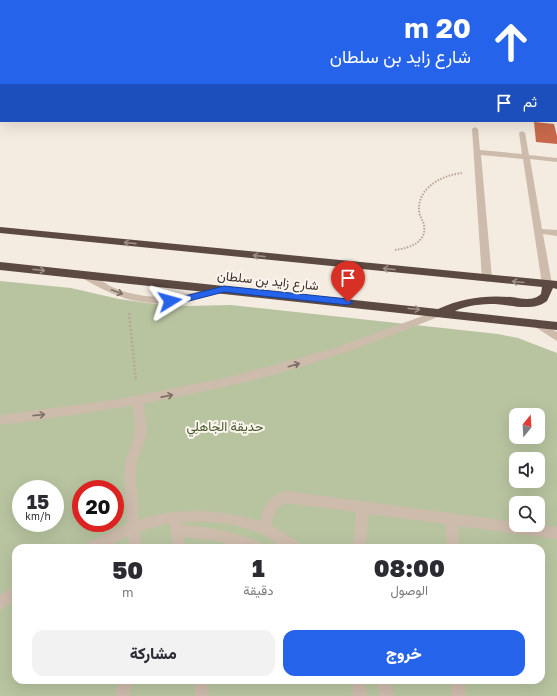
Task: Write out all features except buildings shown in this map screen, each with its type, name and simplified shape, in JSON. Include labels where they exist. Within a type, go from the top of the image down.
[{"type":"highway","name":"شارع زايد بن سلطان","points":[[0,230],[552,285]]},
{"type":"highway","name":"شارع زايد بن سلطان","points":[[0,266],[442,312],[557,326]]},
{"type":"highway","points":[[442,312],[460,304],[480,299],[530,303],[536,302],[545,297],[552,285]]},
{"type":"street","points":[[476,129],[487,279]]},
{"type":"street","points":[[522,133],[538,231],[552,285]]},
{"type":"street","points":[[477,152],[557,160]]},
{"type":"street","points":[[538,231],[557,233]]},
{"type":"street","points":[[82,274],[111,290],[127,296],[146,300],[170,301],[185,299],[224,289]]},
{"type":"street","points":[[0,420],[67,412],[138,401],[206,388],[293,366],[372,340],[442,312]]},
{"type":"street","points":[[535,323],[557,337]]},
{"type":"street","points":[[135,544],[130,478],[131,462],[140,436],[141,426],[138,401]]},
{"type":"street","points":[[264,528],[270,506],[279,498],[286,497],[557,533]]},
{"type":"street","points":[[359,544],[363,507]]},
{"type":"street","points":[[99,544],[134,528],[174,516],[200,514],[223,516],[264,528],[290,544]]},
{"type":"street","points":[[174,516],[179,544]]},
{"type":"street","points":[[452,519],[453,544]]},
{"type":"street","points":[[177,531],[204,532],[227,537],[245,544]]},
{"type":"street","points":[[0,603],[12,595]]},
{"type":"street","points":[[122,696],[126,684]]},
{"type":"street","points":[[200,684],[202,696]]},
{"type":"street","points":[[358,684],[360,696]]},
{"type":"street","points":[[384,684],[387,696]]},
{"type":"street","points":[[458,684],[458,696]]},
{"type":"path","points":[[391,250],[408,248],[418,243],[422,239],[424,234],[424,226],[419,207],[421,199],[430,185],[440,179],[454,174],[479,174]]},
{"type":"path","points":[[127,296],[138,401]]},
{"type":"green space","name":"حديقة الجَاهلِي","points":[[0,281],[71,288],[119,299],[147,303],[189,306],[231,305],[498,334],[518,338],[557,353],[557,696],[0,696]]},
{"type":"route","points":[[170,301],[185,299],[224,289],[348,302]]}]
